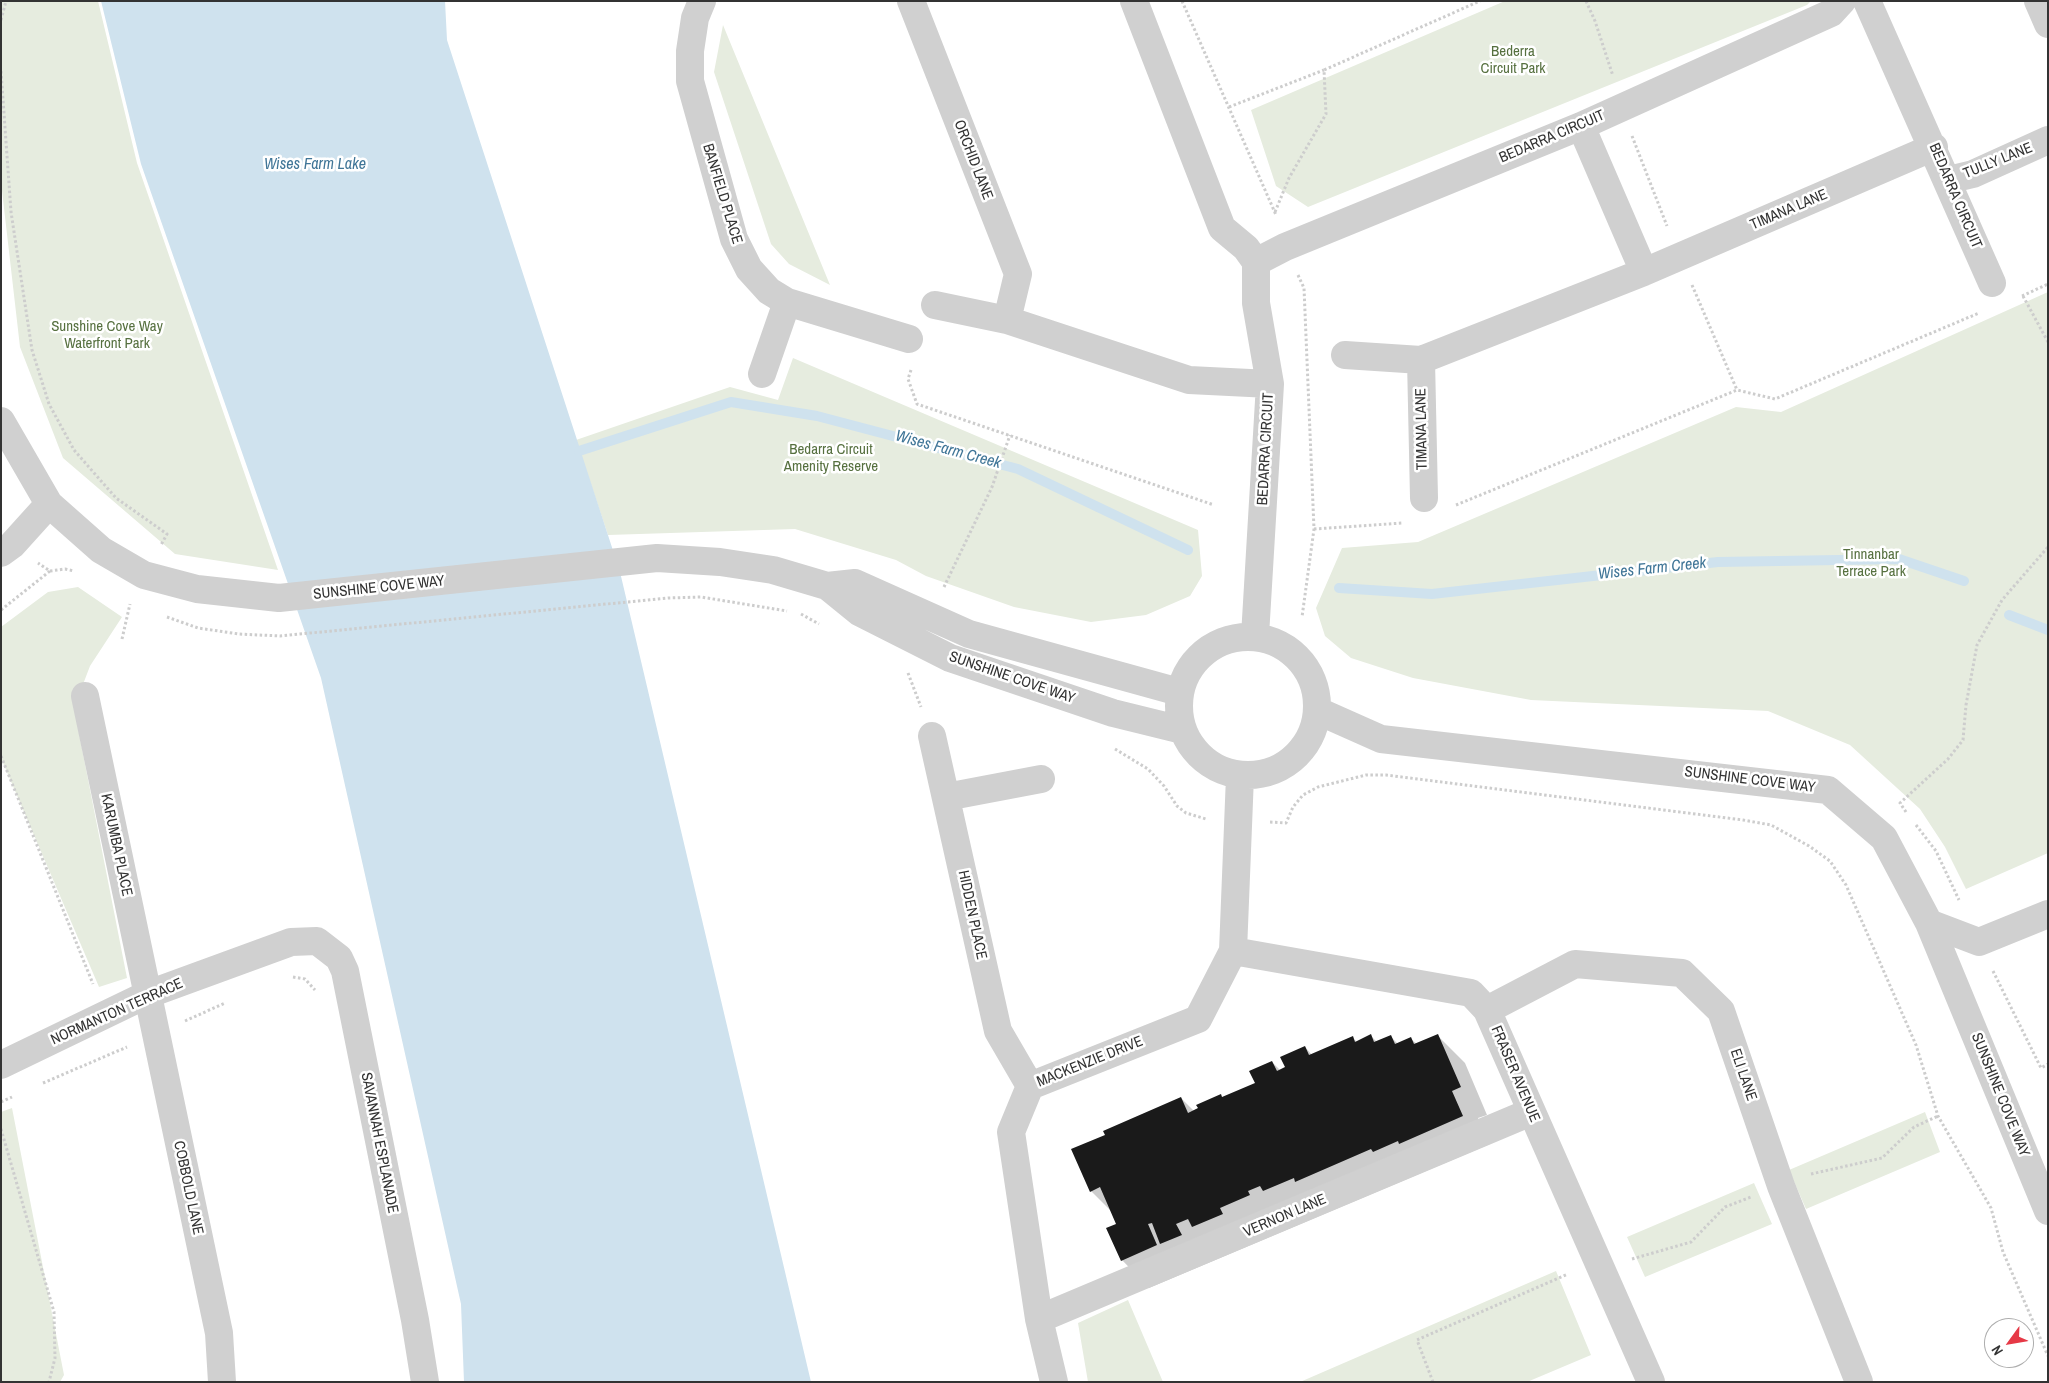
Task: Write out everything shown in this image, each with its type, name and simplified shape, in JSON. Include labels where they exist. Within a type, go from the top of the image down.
[{"type":"street","name":"BANFIELD PLACE","points":[[702,1],[695,18],[690,51],[690,81],[734,239],[749,269],[769,291],[787,302],[912,351]]},
{"type":"street","name":"ORCHID LANE","points":[[912,1],[1018,274],[1007,320]]},
{"type":"street","points":[[1134,1],[1222,228],[1246,248],[1256,262]]},
{"type":"street","name":"BEDARRA CIRCUIT","points":[[1255,636],[1270,384],[1256,303],[1256,262],[1284,246],[1623,107],[1831,13],[1842,1]]},
{"type":"street","name":"BEDARRA CIRCUIT","points":[[1867,1],[1934,147],[1992,283]]},
{"type":"street","points":[[2038,1],[2048,24]]},
{"type":"street","points":[[1580,126],[1644,272]]},
{"type":"street","name":"TULLY LANE","points":[[1948,180],[1973,174],[2048,140]]},
{"type":"street","name":"TIMANA LANE","points":[[1345,355],[1421,360],[1644,272],[1934,147]]},
{"type":"street","points":[[762,374],[787,302]]},
{"type":"street","points":[[935,305],[1007,320],[1189,380],[1270,384]]},
{"type":"street","name":"TIMANA LANE","points":[[1421,360],[1436,503]]},
{"type":"street","name":"SUNSHINE COVE WAY","points":[[1,421],[49,504],[101,550],[144,575],[197,589],[279,598],[657,558],[720,562],[773,570],[827,586],[859,612],[950,658],[1113,713],[1182,730]]},
{"type":"street","points":[[7,549],[49,504]]},
{"type":"street","name":"SUNSHINE COVE WAY","points":[[827,586],[855,583],[969,634],[1179,692]]},
{"type":"street","points":[[1255,636],[1278,643],[1293,652],[1314,682],[1318,711],[1313,734],[1300,754],[1269,773],[1240,776],[1217,769],[1202,759],[1182,730],[1178,706],[1179,692],[1188,669],[1204,651],[1216,644],[1239,637],[1255,636]]},
{"type":"street","name":"KARUMBA PLACE","points":[[85,696],[146,995]]},
{"type":"street","name":"SUNSHINE COVE WAY","points":[[1318,711],[1381,739],[1828,790],[1884,838],[1929,923],[2048,1211]]},
{"type":"street","name":"HIDDEN PLACE","points":[[932,736],[998,1031],[1030,1086]]},
{"type":"street","name":"MACKENZIE DRIVE","points":[[1054,1382],[1039,1319],[1011,1132],[1030,1086],[1198,1019],[1233,951],[1240,776]]},
{"type":"street","points":[[946,797],[1041,779]]},
{"type":"street","points":[[1929,923],[1979,942],[2048,914]]},
{"type":"street","name":"SAVANNAH ESPLANADE","points":[[291,942],[318,941],[339,958],[345,971],[413,1310],[425,1382]]},
{"type":"street","name":"NORMANTON TERRACE","points":[[1,1065],[146,995],[291,942]]},
{"type":"street","name":"FRASER AVENUE","points":[[1233,951],[1471,993],[1487,1010],[1651,1382]]},
{"type":"street","name":"ELI LANE","points":[[1487,1010],[1575,964],[1682,973],[1721,1011],[1781,1186],[1859,1382]]},
{"type":"street","name":"COBBOLD LANE","points":[[146,995],[219,1333],[222,1382]]},
{"type":"street","name":"VERNON LANE","points":[[1039,1319],[1531,1112]]},
{"type":"path","points":[[1,20],[6,1]]},
{"type":"path","points":[[1229,106],[1324,70],[1480,1]]},
{"type":"path","points":[[1586,1],[1595,21],[1633,139],[1679,256],[1736,390]]},
{"type":"path","points":[[1275,212],[1289,178],[1326,114],[1324,70]]},
{"type":"path","points":[[1,71],[12,212],[32,350],[49,404],[74,450],[116,498],[167,534],[130,602],[122,639]]},
{"type":"path","points":[[2014,300],[2048,284]]},
{"type":"path","points":[[1436,503],[1736,390],[1775,399],[1987,310]]},
{"type":"path","points":[[912,351],[908,379],[917,404],[1214,504]]},
{"type":"path","points":[[992,487],[1010,435]]},
{"type":"path","points":[[1314,529],[1412,523]]},
{"type":"path","points":[[1910,817],[1900,803],[1948,759],[1963,740],[1966,705],[1977,645],[2002,600],[2048,547]]},
{"type":"path","points":[[1,610],[50,571],[7,549]]},
{"type":"path","points":[[280,636],[668,598],[701,597],[775,607],[802,615],[826,628]]},
{"type":"path","points":[[899,668],[917,676]]},
{"type":"path","points":[[1107,744],[1148,769],[1164,786],[1177,806],[1186,813],[1205,819],[1286,823],[1293,807],[1303,795],[1318,787],[1366,775],[1386,775],[1744,820],[1771,825],[1809,846],[1830,861],[1846,885],[1916,1045],[1938,1116],[1990,1208],[2003,1252],[2048,1356]]},
{"type":"path","points":[[1,756],[119,1050]]},
{"type":"path","points":[[1915,824],[1936,851],[2041,1068],[2048,1064]]},
{"type":"path","points":[[291,977],[305,979],[315,990],[317,1000]]},
{"type":"path","points":[[37,1086],[234,999]]},
{"type":"path","points":[[1,1102],[19,1094]]},
{"type":"path","points":[[1,1129],[54,1312],[55,1358],[49,1382]]},
{"type":"path","points":[[1433,1382],[1417,1340],[1599,1261]]},
{"type":"green space","name":"Sunshine Cove Way Waterfront Park","points":[[1,1],[98,1],[137,163],[278,570],[175,554],[63,458],[20,347],[1,182]]},
{"type":"green space","name":"Bederra Circuit Park","points":[[1505,1],[1811,1],[1807,5],[1308,207],[1276,186],[1251,110]]},
{"type":"green space","points":[[723,25],[830,285],[789,264],[771,244],[714,72]]},
{"type":"green space","name":"Tinnanbar Terrace Park","points":[[2048,292],[2048,853],[1966,889],[1945,847],[1920,809],[1850,745],[1768,711],[1531,700],[1413,678],[1351,658],[1325,636],[1316,608],[1342,548],[1418,542],[1736,407],[1781,412]]},
{"type":"green space","name":"Bedarra Circuit Amenity Reserve","points":[[793,358],[1198,530],[1202,576],[1190,596],[1146,615],[1091,622],[1014,607],[926,576],[896,560],[795,529],[608,535],[576,440],[730,387],[778,400]]},
{"type":"green space","points":[[78,587],[122,617],[90,666],[74,708],[127,978],[99,987],[1,758],[1,627],[48,592]]},
{"type":"green space","points":[[12,1108],[64,1375],[60,1382],[1,1382],[1,1112]]},
{"type":"green space","points":[[1925,1112],[1940,1152],[1806,1209],[1789,1170]]},
{"type":"green space","points":[[1754,1183],[1772,1224],[1645,1277],[1627,1237]]},
{"type":"green space","points":[[1556,1271],[1591,1355],[1527,1382],[1300,1382]]},
{"type":"green space","points":[[1128,1300],[1163,1382],[1088,1382],[1078,1323]]},
{"type":"water","name":"Wises Farm Lake","points":[[101,1],[445,1],[447,40],[620,572],[811,1382],[464,1382],[461,1304],[321,678],[141,164]]},
{"type":"building","points":[[1371,1034],[1374,1042],[1391,1035],[1395,1044],[1411,1037],[1414,1044],[1438,1034],[1461,1087],[1452,1091],[1463,1116],[1399,1144],[1398,1141],[1373,1152],[1371,1149],[1295,1182],[1294,1178],[1263,1191],[1260,1186],[1248,1191],[1250,1195],[1220,1208],[1223,1214],[1192,1227],[1188,1219],[1176,1224],[1182,1235],[1160,1244],[1152,1223],[1148,1224],[1157,1245],[1121,1261],[1106,1228],[1116,1224],[1100,1187],[1090,1192],[1071,1149],[1105,1135],[1103,1131],[1181,1097],[1188,1113],[1198,1108],[1196,1105],[1221,1094],[1222,1097],[1255,1083],[1249,1071],[1272,1061],[1277,1071],[1285,1067],[1280,1057],[1305,1046],[1309,1055],[1353,1036],[1355,1042]]},
{"type":"waterway","name":"Wises Farm Creek","points":[[579,451],[731,402],[817,416],[1018,469],[1188,550]]},
{"type":"waterway","name":"Wises Farm Creek","points":[[1339,588],[1432,594],[1718,562],[1899,559],[1964,581]]},
{"type":"waterway","name":"Wises Farm Creek","points":[[2009,615],[2048,630]]}]
